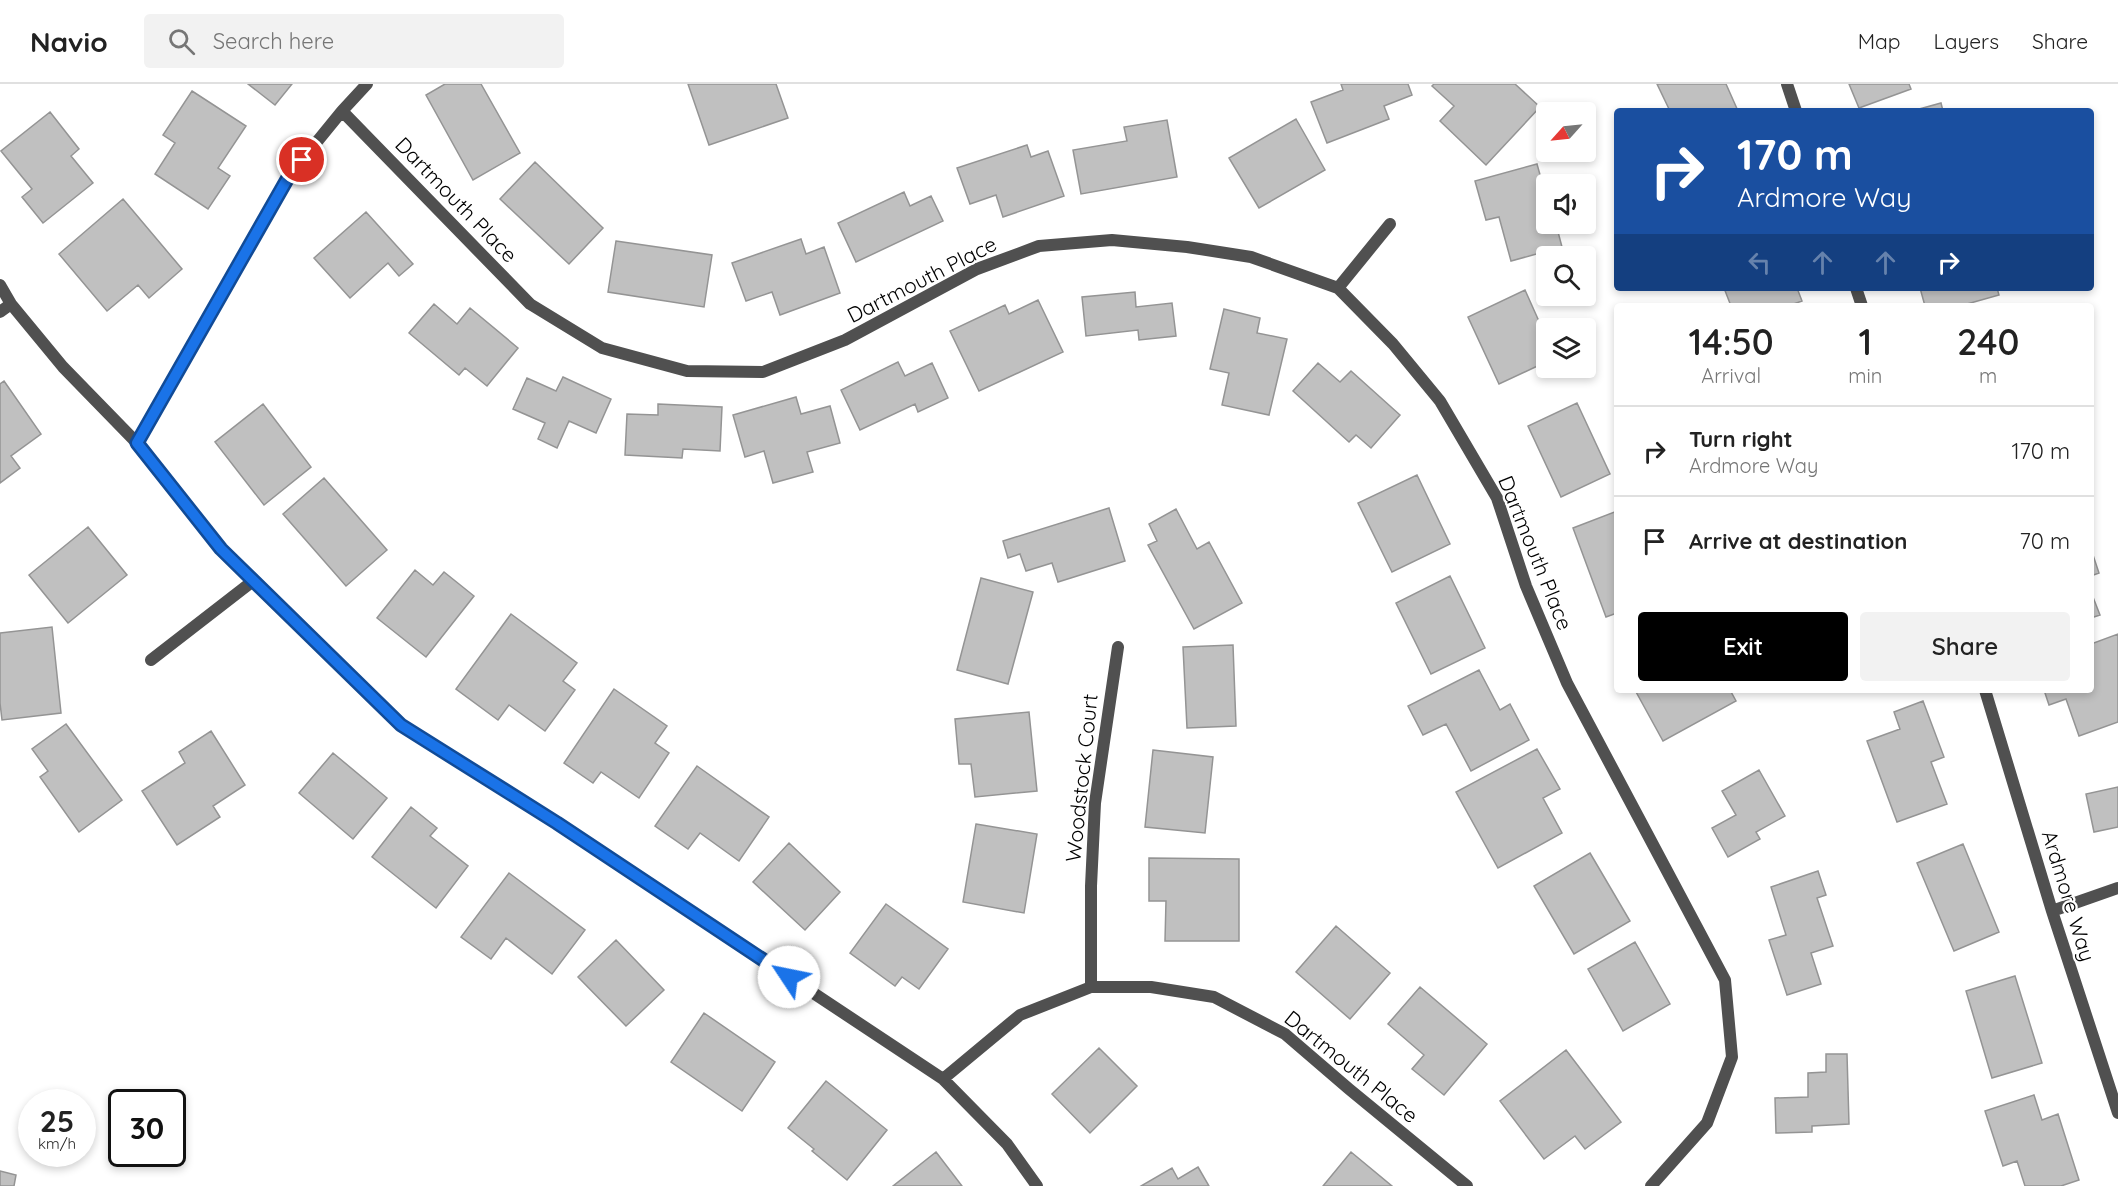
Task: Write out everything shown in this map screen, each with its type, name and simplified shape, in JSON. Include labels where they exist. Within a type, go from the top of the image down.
[{"type":"street","points":[[137,443],[289,176],[367,84]]},
{"type":"street","points":[[1787,84],[1795,108]]},
{"type":"street","name":"Dartmouth Place","points":[[342,111],[531,304],[602,348],[687,371],[763,372],[845,340],[977,269],[1039,246],[1112,240],[1187,246],[1251,257],[1338,288],[1393,344],[1440,401],[1497,498],[1526,586],[1567,683],[1725,980],[1732,1057],[1707,1123],[1651,1186]]},
{"type":"street","points":[[1338,288],[1390,224]]},
{"type":"street","points":[[0,285],[11,304],[63,367],[137,443],[221,549],[401,725],[557,823],[943,1079],[1007,1144],[1037,1186]]},
{"type":"street","points":[[0,312],[11,304]]},
{"type":"street","points":[[151,660],[253,581]]},
{"type":"street","name":"Woodstock Court","points":[[1091,987],[1091,886],[1095,803],[1118,646]]},
{"type":"street","name":"Ardmore Way","points":[[1986,693],[2052,911],[2118,1113]]},
{"type":"street","points":[[2052,911],[2118,888]]},
{"type":"street","name":"Dartmouth Place","points":[[943,1079],[1020,1015],[1091,987],[1151,987],[1214,997],[1286,1034],[1467,1186]]},
{"type":"building","points":[[248,84],[292,84],[275,105]]},
{"type":"building","points":[[445,84],[481,84],[520,153],[473,180],[426,95]]},
{"type":"building","points":[[688,84],[776,84],[788,118],[709,145]]},
{"type":"building","points":[[1341,84],[1408,84],[1412,95],[1384,106],[1389,119],[1327,143],[1311,102],[1343,90]]},
{"type":"building","points":[[1434,84],[1515,84],[1536,103],[1536,111],[1486,165],[1440,121],[1454,106],[1432,86]]},
{"type":"building","points":[[1657,84],[1726,84],[1737,108],[1669,108]]},
{"type":"building","points":[[1849,84],[1909,84],[1911,89],[1859,108]]},
{"type":"building","points":[[192,91],[246,126],[218,168],[230,176],[208,209],[155,174],[175,143],[163,135]]},
{"type":"building","points":[[1941,103],[1942,108],[1923,108]]},
{"type":"building","points":[[50,112],[79,149],[71,156],[93,183],[43,223],[22,197],[32,189],[1,151]]},
{"type":"building","points":[[1296,119],[1325,170],[1259,208],[1229,158]]},
{"type":"building","points":[[1167,120],[1177,177],[1081,194],[1073,150],[1127,141],[1124,127]]},
{"type":"building","points":[[1027,145],[1031,157],[1048,151],[1064,196],[1003,217],[996,195],[970,204],[957,168]]},
{"type":"building","points":[[535,162],[603,228],[569,264],[500,199]]},
{"type":"building","points":[[1537,164],[1540,174],[1536,174],[1536,234],[1559,234],[1562,246],[1536,246],[1536,254],[1511,261],[1499,217],[1486,220],[1475,181]]},
{"type":"building","points":[[904,192],[910,206],[931,196],[943,221],[856,262],[838,223]]},
{"type":"building","points":[[123,199],[182,269],[149,298],[138,285],[107,311],[59,254]]},
{"type":"building","points":[[366,212],[413,264],[399,276],[388,263],[350,298],[314,258]]},
{"type":"building","points":[[801,239],[806,254],[824,247],[840,293],[780,315],[772,292],[746,301],[732,263]]},
{"type":"building","points":[[616,241],[712,255],[704,307],[608,292]]},
{"type":"building","points":[[1525,290],[1538,318],[1536,367],[1499,384],[1468,317]]},
{"type":"building","points":[[1725,291],[1798,291],[1802,301],[1796,303],[1730,303]]},
{"type":"building","points":[[1921,291],[1998,291],[1999,295],[1971,303],[1924,303]]},
{"type":"building","points":[[1135,292],[1136,307],[1172,303],[1176,336],[1139,340],[1138,330],[1086,336],[1082,297]]},
{"type":"building","points":[[1038,300],[1063,352],[979,391],[950,331],[1005,305],[1009,314]]},
{"type":"building","points":[[434,304],[457,324],[470,308],[518,348],[487,386],[465,368],[459,375],[409,333]]},
{"type":"building","points":[[1224,309],[1260,318],[1257,333],[1287,339],[1269,415],[1222,405],[1229,373],[1210,369]]},
{"type":"building","points":[[898,362],[905,376],[932,363],[948,398],[918,412],[915,404],[860,430],[841,390]]},
{"type":"building","points":[[1318,363],[1340,382],[1351,371],[1400,415],[1371,448],[1356,435],[1349,442],[1293,391]]},
{"type":"building","points":[[563,377],[611,399],[596,433],[569,421],[557,448],[538,439],[545,423],[513,409],[527,378],[556,391]]},
{"type":"building","points":[[4,381],[41,434],[11,456],[20,468],[0,483],[0,384]]},
{"type":"building","points":[[796,397],[801,414],[830,406],[840,443],[807,452],[813,472],[773,483],[764,451],[745,457],[733,415]]},
{"type":"building","points":[[1577,403],[1610,474],[1561,497],[1528,426]]},
{"type":"building","points":[[263,404],[311,467],[264,505],[215,442]]},
{"type":"building","points":[[658,404],[722,407],[720,451],[683,449],[682,458],[625,455],[627,414],[658,415]]},
{"type":"building","points":[[1417,475],[1450,544],[1392,572],[1358,503]]},
{"type":"building","points":[[324,478],[387,550],[346,586],[283,514]]},
{"type":"building","points":[[1109,508],[1125,561],[1058,582],[1052,563],[1026,571],[1020,554],[1008,558],[1003,541]]},
{"type":"building","points":[[1176,509],[1197,549],[1209,542],[1242,603],[1194,629],[1148,545],[1157,541],[1149,524]]},
{"type":"building","points":[[1614,512],[1614,614],[1606,617],[1573,528]]},
{"type":"building","points":[[88,527],[127,575],[68,623],[29,575]]},
{"type":"building","points":[[2094,558],[2099,573],[2094,575]]},
{"type":"building","points":[[415,570],[433,585],[444,572],[474,596],[426,657],[377,618]]},
{"type":"building","points":[[1450,576],[1485,648],[1431,674],[1396,603]]},
{"type":"building","points":[[981,578],[1033,592],[1008,684],[957,670]]},
{"type":"building","points":[[2094,600],[2100,615],[2094,617]]},
{"type":"building","points":[[511,614],[577,663],[563,681],[575,690],[545,731],[509,705],[498,720],[456,689]]},
{"type":"building","points":[[52,627],[61,713],[2,720],[0,633]]},
{"type":"building","points":[[2118,634],[2118,722],[2079,736],[2066,699],[2049,705],[2045,693],[2094,693],[2094,643]]},
{"type":"building","points":[[1233,645],[1236,726],[1187,728],[1183,647]]},
{"type":"building","points":[[1479,670],[1500,710],[1510,704],[1529,740],[1471,771],[1446,724],[1423,735],[1408,706]]},
{"type":"building","points":[[614,689],[667,726],[655,743],[669,753],[639,798],[601,772],[593,783],[564,763]]},
{"type":"building","points":[[1637,693],[1732,693],[1736,701],[1663,741]]},
{"type":"building","points":[[1923,701],[1944,757],[1931,762],[1947,804],[1897,822],[1867,741],[1900,729],[1894,712]]},
{"type":"building","points":[[1029,712],[1037,791],[975,797],[971,764],[959,764],[955,719]]},
{"type":"building","points":[[66,724],[122,800],[79,832],[40,777],[48,771],[32,749]]},
{"type":"building","points":[[211,731],[245,785],[213,806],[220,817],[177,845],[142,791],[185,763],[179,752]]},
{"type":"building","points":[[1537,749],[1560,789],[1543,798],[1562,833],[1498,868],[1456,792]]},
{"type":"building","points":[[1153,750],[1213,757],[1205,833],[1145,827]]},
{"type":"building","points":[[333,753],[387,798],[353,839],[299,793]]},
{"type":"building","points":[[697,766],[769,817],[739,861],[700,833],[688,849],[655,826]]},
{"type":"building","points":[[1759,770],[1785,816],[1756,832],[1760,839],[1728,857],[1712,828],[1736,815],[1722,791]]},
{"type":"building","points":[[2118,787],[2118,827],[2094,832],[2086,794]]},
{"type":"building","points":[[411,807],[437,828],[430,836],[468,866],[436,908],[372,857]]},
{"type":"building","points":[[976,824],[1037,834],[1024,913],[963,902]]},
{"type":"building","points":[[789,843],[840,892],[805,930],[753,882]]},
{"type":"building","points":[[1963,844],[1999,932],[1954,951],[1917,863]]},
{"type":"building","points":[[1590,853],[1630,921],[1574,954],[1534,886]]},
{"type":"building","points":[[1149,858],[1239,859],[1239,941],[1165,941],[1166,901],[1149,901]]},
{"type":"building","points":[[1818,871],[1826,895],[1817,898],[1833,946],[1811,953],[1821,984],[1787,995],[1769,940],[1786,935],[1771,887]]},
{"type":"building","points":[[509,873],[585,930],[552,974],[506,938],[491,959],[461,937]]},
{"type":"building","points":[[886,904],[948,949],[919,989],[902,977],[895,986],[850,953]]},
{"type":"building","points":[[1336,926],[1390,973],[1350,1019],[1296,972]]},
{"type":"building","points":[[616,940],[664,990],[626,1026],[578,977]]},
{"type":"building","points":[[1635,942],[1670,1004],[1623,1031],[1588,969]]},
{"type":"building","points":[[2015,976],[2042,1063],[1992,1078],[1966,991]]},
{"type":"building","points":[[1420,987],[1487,1044],[1444,1095],[1412,1069],[1424,1055],[1388,1024]]},
{"type":"building","points":[[704,1013],[775,1062],[742,1111],[671,1062]]},
{"type":"building","points":[[1099,1048],[1137,1086],[1090,1133],[1052,1094]]},
{"type":"building","points":[[1566,1050],[1621,1122],[1585,1149],[1575,1136],[1544,1159],[1500,1101]]},
{"type":"building","points":[[1826,1054],[1847,1054],[1849,1124],[1812,1126],[1812,1132],[1776,1133],[1775,1098],[1808,1097],[1808,1073],[1826,1072]]},
{"type":"building","points":[[826,1081],[887,1130],[847,1180],[788,1128]]},
{"type":"building","points":[[2034,1095],[2042,1120],[2058,1114],[2079,1180],[2061,1186],[2025,1186],[2017,1161],[2003,1166],[1985,1111]]},
{"type":"building","points":[[936,1152],[962,1186],[893,1186]]},
{"type":"building","points":[[1351,1152],[1392,1186],[1323,1186]]},
{"type":"building","points":[[1198,1167],[1209,1186],[1141,1186],[1172,1168],[1178,1179]]},
{"type":"building","points":[[0,1171],[16,1175],[14,1186],[0,1186]]},
{"type":"route","points":[[302,160],[289,176],[137,443],[221,549],[401,725],[557,823],[789,977]]}]
